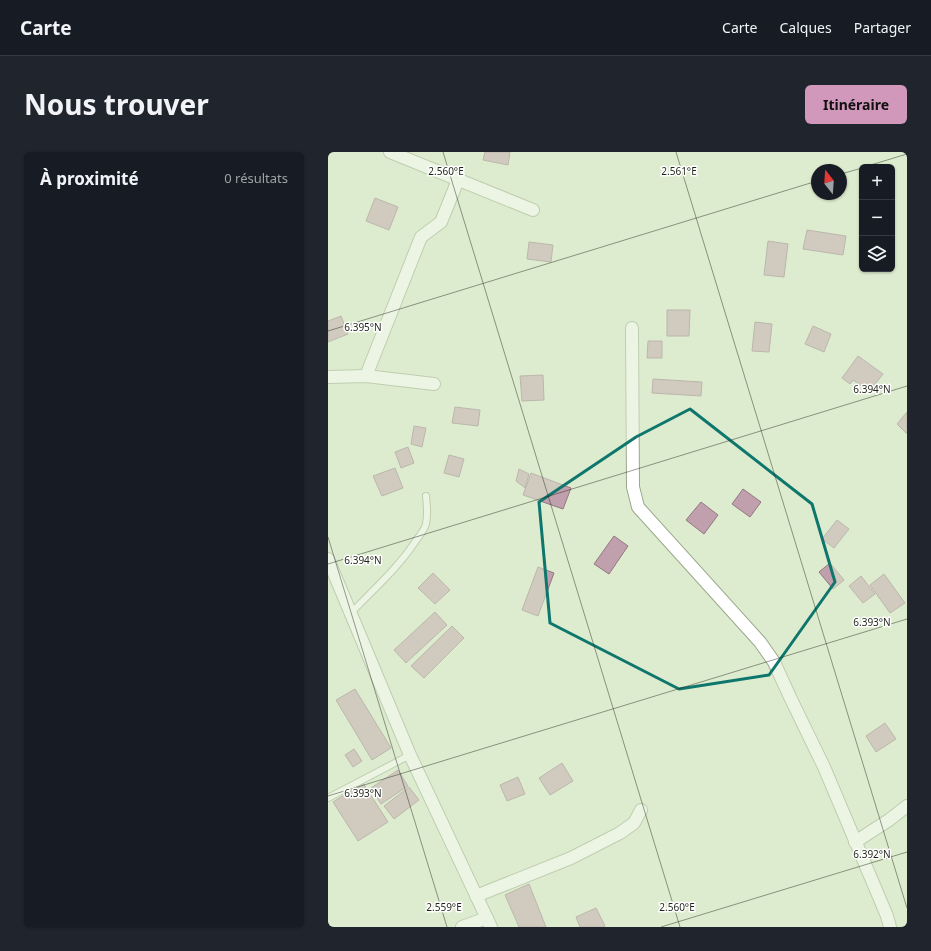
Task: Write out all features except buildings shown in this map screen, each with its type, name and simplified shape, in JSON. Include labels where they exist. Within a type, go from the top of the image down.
[{"type":"street","points":[[390,152],[533,210]]},
{"type":"street","points":[[366,376],[421,237],[441,222],[458,180]]},
{"type":"street","points":[[632,328],[633,487],[638,507],[760,642],[774,662],[824,766],[887,916],[890,927]]},
{"type":"street","points":[[328,377],[366,376],[434,384]]},
{"type":"street","points":[[328,559],[332,583],[351,613],[410,755],[489,923],[462,927]]},
{"type":"street","points":[[856,842],[907,806]]},
{"type":"street","points":[[476,896],[571,858],[620,834],[634,823],[641,810]]},
{"type":"lane","points":[[351,613],[402,560],[424,530],[428,513],[426,496]]},
{"type":"lane","points":[[328,798],[410,755]]},
{"type":"highlighted area","points":[[690,409],[812,504],[835,582],[769,675],[679,689],[550,623],[539,502],[636,437]]}]
